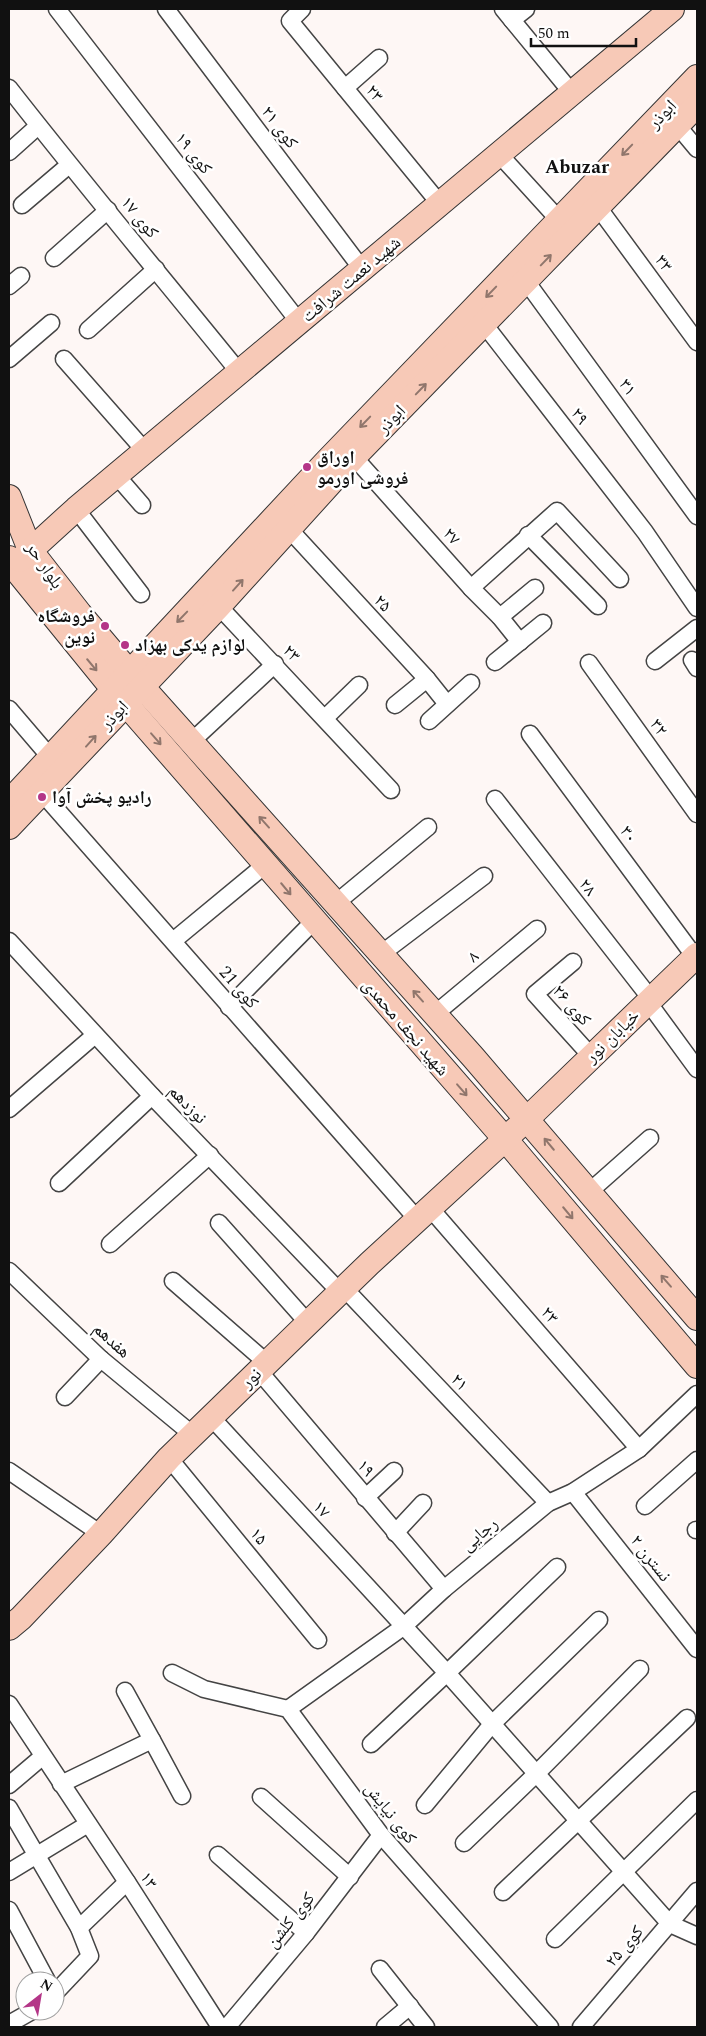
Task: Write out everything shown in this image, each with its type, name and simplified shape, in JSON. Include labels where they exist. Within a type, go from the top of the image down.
[{"type":"main road","name":"شهید نعمت شرافت","points":[[15,561],[672,9]]},
{"type":"main road","name":"ابوذر","points":[[10,818],[119,696],[340,464],[560,221],[697,77]]},
{"type":"main road","name":"ابوذر","points":[[212,599],[289,529],[340,464],[484,324],[697,105]]},
{"type":"main road","name":"بلوار حر","points":[[9,498],[15,561],[119,696]]},
{"type":"main road","name":"بلوار حر","points":[[15,561],[80,614],[136,679]]},
{"type":"main road","name":"شهید نجف محمدی","points":[[136,679],[435,1014],[697,1318]]},
{"type":"main road","name":"شهید نجف محمدی","points":[[119,696],[505,1139],[697,1366]]},
{"type":"main road","points":[[314,921],[336,903]]},
{"type":"main road","name":"خیابان نور","points":[[505,1139],[696,956]]},
{"type":"main road","name":"نور","points":[[13,1618],[102,1534],[169,1458],[192,1435],[342,1290],[505,1139]]},
{"type":"street","name":"کوی ۱۹","points":[[57,9],[298,322]]},
{"type":"street","name":"کوی ۲۱","points":[[166,9],[362,269]]},
{"type":"street","name":"۲۳","points":[[302,9],[290,21],[440,204]]},
{"type":"street","points":[[526,9],[507,14],[572,93]]},
{"type":"street","points":[[345,88],[379,58]]},
{"type":"street","name":"کوی ۱۷","points":[[9,88],[69,165],[108,210],[239,372]]},
{"type":"street","points":[[678,125],[697,149]]},
{"type":"street","points":[[9,152],[38,126]]},
{"type":"street","points":[[500,154],[560,221]]},
{"type":"street","points":[[22,205],[69,165]]},
{"type":"street","name":"۳۳","points":[[598,207],[697,342]]},
{"type":"street","points":[[54,258],[108,210]]},
{"type":"street","points":[[88,330],[156,269]]},
{"type":"street","name":"۳۱","points":[[526,281],[697,516]]},
{"type":"street","points":[[9,359],[51,323]]},
{"type":"street","name":"۲۹","points":[[484,324],[645,532],[697,608]]},
{"type":"street","points":[[64,359],[145,451]]},
{"type":"street","name":"۲۷","points":[[340,464],[471,588],[500,617],[520,642]]},
{"type":"street","points":[[116,475],[142,505]]},
{"type":"street","points":[[76,509],[141,594]]},
{"type":"street","points":[[471,588],[557,510],[620,579]]},
{"type":"street","name":"۲۵","points":[[289,529],[427,679],[447,704]]},
{"type":"street","points":[[528,535],[598,606]]},
{"type":"street","points":[[500,617],[535,588]]},
{"type":"street","name":"۲۳","points":[[212,599],[275,664],[391,790]]},
{"type":"street","points":[[495,662],[543,623]]},
{"type":"street","points":[[656,661],[697,628]]},
{"type":"street","points":[[192,742],[275,664]]},
{"type":"street","name":"۳۲","points":[[589,664],[697,814]]},
{"type":"street","points":[[395,705],[427,679]]},
{"type":"street","points":[[429,721],[472,683]]},
{"type":"street","points":[[325,718],[359,685]]},
{"type":"street","points":[[9,709],[57,765]]},
{"type":"street","name":"۳۰","points":[[530,734],[696,956]]},
{"type":"street","name":"کوی 21","points":[[36,787],[229,1007],[424,1214]]},
{"type":"street","name":"۲۸","points":[[495,799],[649,1000]]},
{"type":"street","points":[[336,903],[428,827]]},
{"type":"street","points":[[173,941],[265,864]]},
{"type":"street","points":[[382,954],[484,876]]},
{"type":"street","points":[[229,1007],[314,921]]},
{"type":"street","name":"۸","points":[[435,1014],[537,929]]},
{"type":"street","name":"نوزدهم","points":[[9,941],[152,1096],[342,1290]]},
{"type":"street","name":"کوی ۲۶","points":[[572,962],[535,994],[591,1056]]},
{"type":"street","points":[[649,1000],[697,1069]]},
{"type":"street","points":[[9,1109],[96,1035]]},
{"type":"street","points":[[60,1183],[152,1096]]},
{"type":"street","points":[[589,1192],[650,1138]]},
{"type":"street","points":[[110,1244],[210,1155]]},
{"type":"street","name":"۲۳","points":[[424,1214],[639,1448]]},
{"type":"street","points":[[219,1224],[308,1323]]},
{"type":"street","name":"هفدهم","points":[[9,1271],[102,1359],[192,1435]]},
{"type":"street","name":"۱۹","points":[[173,1281],[263,1367],[394,1533],[444,1589]]},
{"type":"street","name":"۲۱","points":[[342,1290],[548,1503]]},
{"type":"street","points":[[65,1397],[102,1359]]},
{"type":"street","name":"رجایی","points":[[288,1709],[404,1627],[444,1589],[548,1503],[574,1492],[639,1448],[697,1394]]},
{"type":"street","name":"۱۷","points":[[211,1417],[447,1673],[670,1924]]},
{"type":"street","name":"۱۵","points":[[169,1458],[318,1640]]},
{"type":"street","points":[[645,1506],[697,1460]]},
{"type":"street","points":[[9,1471],[102,1534]]},
{"type":"street","points":[[366,1498],[394,1471]]},
{"type":"street","name":"نسترن ۲","points":[[574,1492],[697,1649]]},
{"type":"street","points":[[394,1533],[423,1503]]},
{"type":"street","points":[[371,1744],[557,1567]]},
{"type":"street","points":[[425,1805],[492,1724],[599,1620]]},
{"type":"street","points":[[464,1843],[536,1774],[640,1669]]},
{"type":"street","points":[[172,1673],[204,1689],[288,1709]]},
{"type":"street","points":[[125,1691],[182,1796]]},
{"type":"street","name":"۱۳","points":[[9,1704],[220,2027]]},
{"type":"street","name":"کوی نیایش","points":[[288,1709],[382,1835],[550,2027]]},
{"type":"street","points":[[503,1892],[687,1718]]},
{"type":"street","points":[[61,1784],[152,1740]]},
{"type":"street","points":[[9,1785],[42,1757]]},
{"type":"street","points":[[261,1797],[350,1876]]},
{"type":"street","points":[[555,1939],[697,1800]]},
{"type":"street","points":[[9,1808],[79,1928],[90,1956],[65,1982]]},
{"type":"street","points":[[9,1872],[88,1824]]},
{"type":"street","name":"کوی کلشن","points":[[227,2027],[306,1933],[382,1835]]},
{"type":"street","points":[[218,1855],[306,1933]]},
{"type":"street","points":[[79,1928],[127,1882]]},
{"type":"street","name":"کوی ۲۵","points":[[581,2027],[697,1891]]},
{"type":"street","points":[[9,1910],[42,1971]]},
{"type":"street","points":[[670,1924],[697,1936]]},
{"type":"street","points":[[380,1969],[426,2027]]},
{"type":"street","points":[[386,2027],[410,2006]]},
{"type":"place","name":"اوراق فروشی اورمو","points":[[307,467]]},
{"type":"place","name":"فروشگاه نوین","points":[[105,626]]},
{"type":"place","name":"لوازم یدکی بهزاد","points":[[125,645]]},
{"type":"place","name":"رادیو پخش آوا","points":[[42,797]]},
{"type":"district","name":"Abuzar","points":[[577,166]]}]
